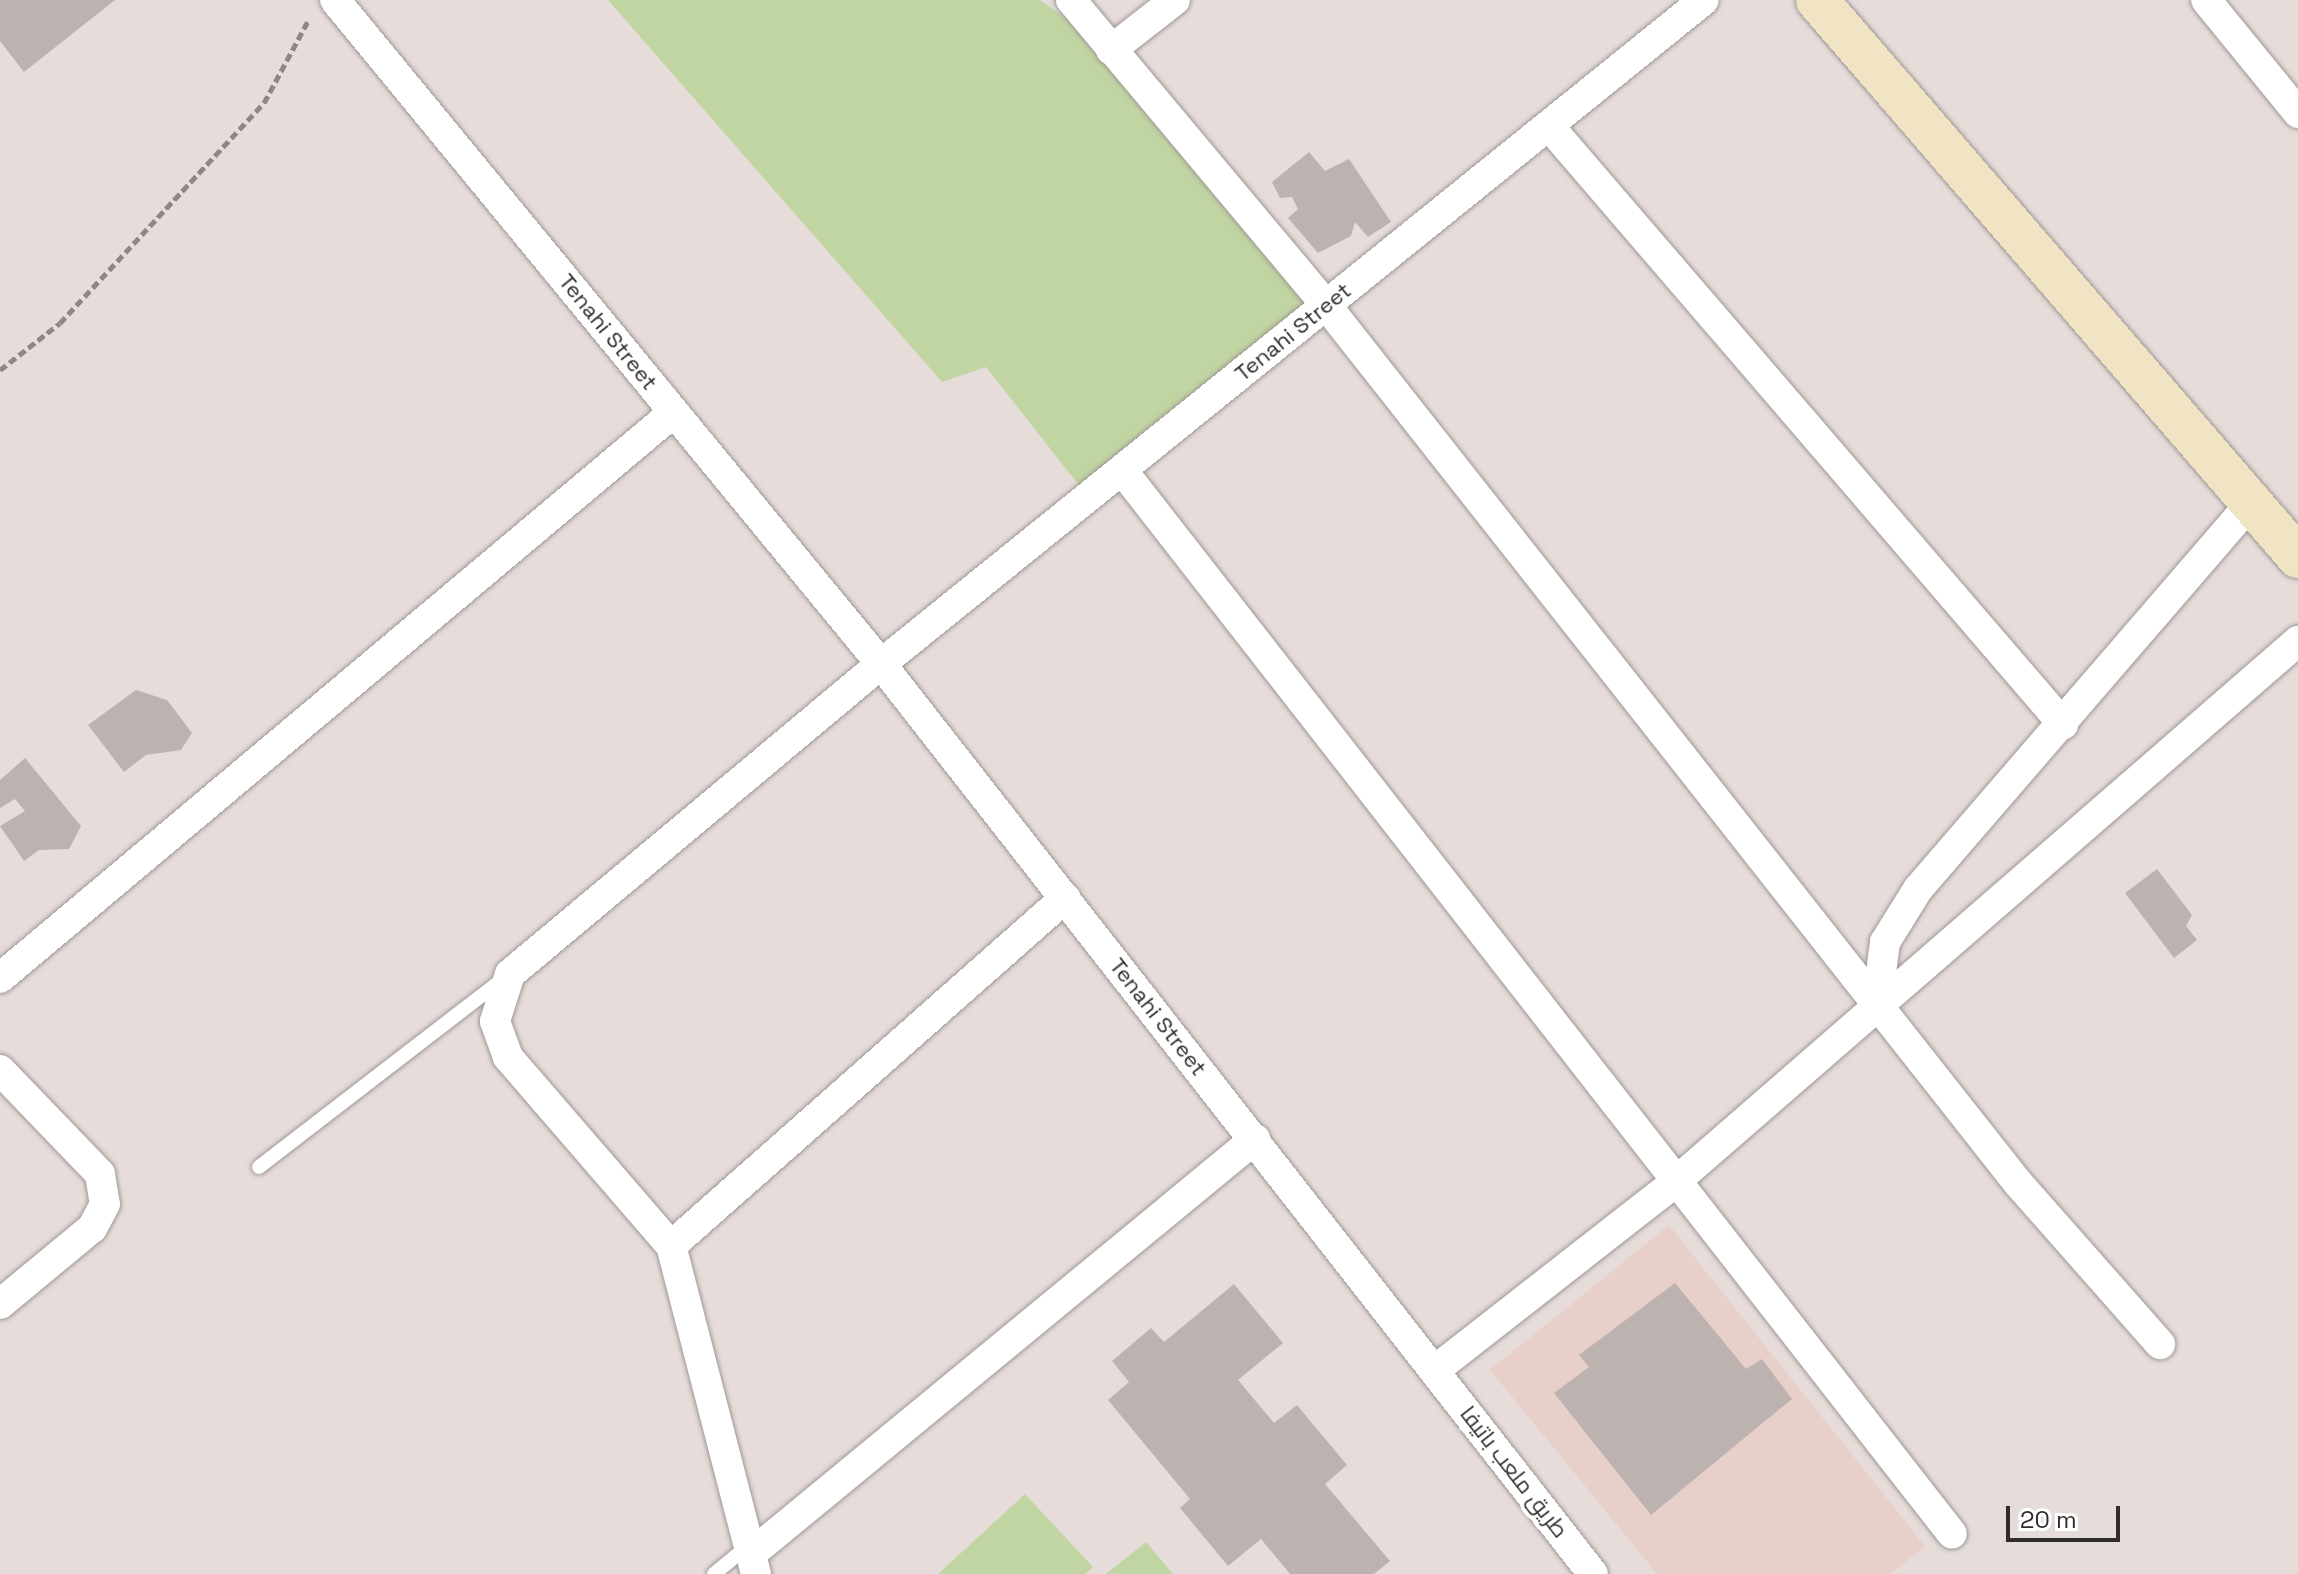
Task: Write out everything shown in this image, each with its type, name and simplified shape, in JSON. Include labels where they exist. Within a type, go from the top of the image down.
[{"type":"street","points":[[1071,0],[1326,305],[2018,1183],[2160,1344]]},
{"type":"street","points":[[1111,50],[1175,0]]},
{"type":"street","name":"Tenahi Street","points":[[881,664],[1704,0]]},
{"type":"street","points":[[1817,0],[2298,557]]},
{"type":"street","points":[[2206,0],[2298,113]]},
{"type":"street","name":"Tenahi Street","points":[[324,6],[674,412],[881,664],[1435,1370]]},
{"type":"street","points":[[1549,126],[2063,724]]},
{"type":"street","points":[[0,978],[674,412]]},
{"type":"street","points":[[1122,470],[1674,1183],[1952,1534]]},
{"type":"street","points":[[1877,1004],[1885,942],[1918,889],[2251,503]]},
{"type":"street","points":[[1435,1370],[1674,1183],[2298,641]]},
{"type":"street","points":[[881,664],[510,974],[495,1021],[508,1057],[671,1246],[752,1558],[1255,1139]]},
{"type":"street","points":[[671,1246],[1065,898]]},
{"type":"street","points":[[0,1070],[100,1174],[105,1204],[92,1228],[0,1304]]},
{"type":"street","name":"طريق ملعب باتيفا","points":[[1435,1370],[1593,1574]]},
{"type":"lane","points":[[259,1167],[510,974]]},
{"type":"lane","points":[[714,1574],[752,1558]]},
{"type":"path","points":[[0,370],[60,323],[264,103],[324,6]]},
{"type":"shaded area","points":[[1669,1225],[1925,1546],[1891,1574],[1657,1574],[1490,1370]]},
{"type":"green space","points":[[608,0],[1040,0],[1114,53],[1326,305],[1088,497],[986,367],[942,382]]},
{"type":"green space","points":[[1025,1494],[1093,1567],[1085,1574],[938,1574]]},
{"type":"green space","points":[[1146,1542],[1173,1574],[1106,1574]]},
{"type":"building","points":[[0,0],[115,0],[24,72],[0,41]]},
{"type":"building","points":[[1309,152],[1325,171],[1349,159],[1391,222],[1368,237],[1355,222],[1351,236],[1318,253],[1288,218],[1298,209],[1292,197],[1280,198],[1272,182]]},
{"type":"building","points":[[136,690],[167,700],[192,733],[181,750],[146,755],[124,772],[88,725]]},
{"type":"building","points":[[25,758],[81,826],[69,849],[39,850],[24,861],[0,826],[25,811],[15,799],[0,808],[0,780]]},
{"type":"building","points":[[2157,869],[2192,915],[2186,926],[2197,940],[2174,958],[2125,893]]},
{"type":"building","points":[[1675,1283],[1746,1369],[1762,1359],[1792,1399],[1651,1515],[1554,1393],[1589,1367],[1579,1355]]},
{"type":"building","points":[[1234,1284],[1283,1343],[1238,1380],[1274,1423],[1297,1405],[1347,1465],[1325,1484],[1390,1561],[1374,1574],[1290,1574],[1261,1539],[1228,1566],[1180,1508],[1190,1499],[1108,1400],[1129,1382],[1112,1361],[1151,1328],[1164,1342]]}]
